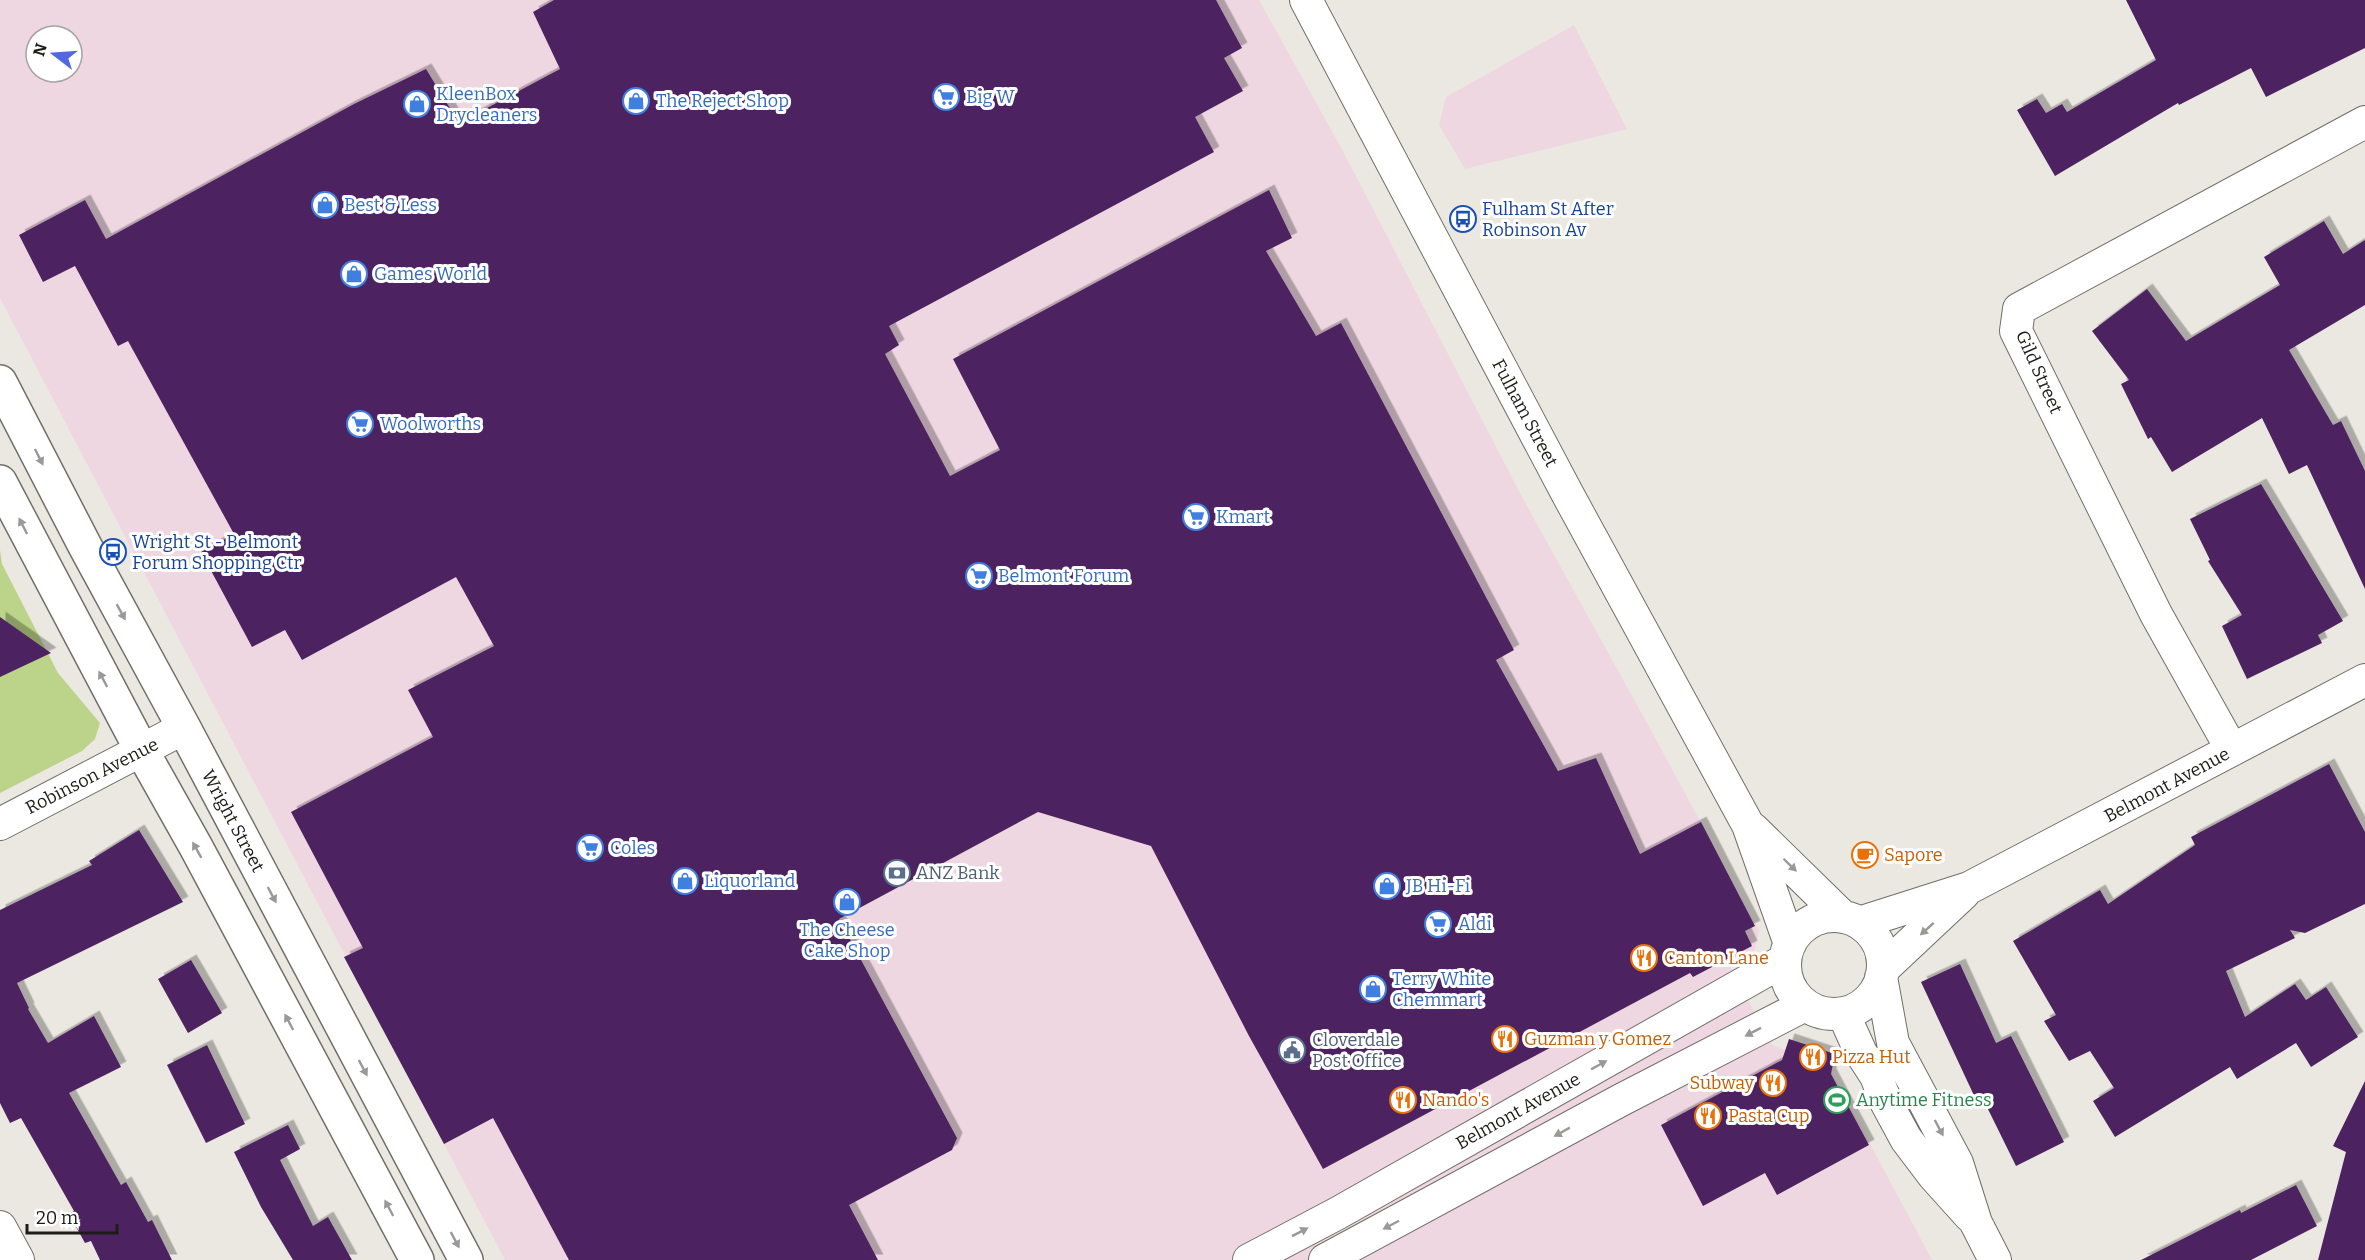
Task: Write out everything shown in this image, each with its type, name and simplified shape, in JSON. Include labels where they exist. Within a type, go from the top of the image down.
[{"type":"street","name":"Fulham Street","points":[[1306,0],[1567,493],[1748,825],[1787,952]]},
{"type":"street","name":"Gild Street","points":[[2232,750],[2156,614],[2016,331],[2019,309],[2365,122]]},
{"type":"street","name":"Wright Street","points":[[0,382],[85,546],[466,1260]]},
{"type":"street","points":[[0,482],[142,752],[417,1260]]},
{"type":"street","name":"Belmont Avenue","points":[[1249,1260],[1338,1213],[1787,952],[1799,931],[1812,921],[1827,916],[1851,920],[1969,888],[2365,680]]},
{"type":"street","name":"Robinson Avenue","points":[[0,824],[142,752],[184,728]]},
{"type":"street","name":"Fulham Street","points":[[1748,825],[1851,920]]},
{"type":"street","name":"Belmont Avenue","points":[[1843,1013],[1856,1009],[1867,1001],[1876,990],[1882,973],[1969,888]]},
{"type":"street","points":[[1851,920],[1870,931],[1878,943],[1882,955],[1882,973],[1893,1043],[1957,1162],[1976,1223],[1995,1260]]},
{"type":"street","points":[[1787,952],[1787,977],[1794,993],[1805,1005],[1823,1012],[1843,1013],[1906,1139],[1934,1176],[1976,1223]]},
{"type":"street","points":[[1325,1260],[1621,1100],[1805,1005]]},
{"type":"street","points":[[0,1227],[18,1260]]},
{"type":"shaded area","name":"Belmont Forum","points":[[0,0],[1259,0],[1344,153],[1521,495],[1759,931],[1754,953],[1730,966],[1773,1046],[1826,1061],[1932,1260],[505,1260],[0,298]]},
{"type":"shaded area","points":[[1574,25],[1627,129],[1465,169],[1439,125],[1446,97]]},
{"type":"green space","points":[[0,550],[2,564],[58,673],[100,723],[95,739],[82,751],[0,793]]},
{"type":"building","name":"Belmont Forum","points":[[554,0],[1216,0],[1242,48],[1224,58],[1243,91],[1195,117],[1214,152],[889,326],[899,345],[885,354],[950,476],[1000,450],[953,359],[1269,190],[1292,238],[1266,251],[1316,336],[1341,323],[1514,650],[1496,660],[1558,771],[1596,758],[1640,854],[1701,822],[1755,926],[1745,931],[1752,946],[1693,977],[1690,973],[1323,1169],[1249,1036],[1151,846],[1038,812],[839,919],[957,1138],[952,1150],[849,1205],[878,1260],[569,1260],[493,1118],[444,1144],[344,957],[363,948],[291,812],[433,737],[408,690],[494,646],[456,577],[302,660],[285,630],[252,647],[201,552],[234,534],[128,341],[118,346],[75,266],[43,282],[19,235],[85,200],[106,239],[354,104],[426,69],[459,123],[560,69],[533,12]]},
{"type":"building","points":[[2126,0],[2365,0],[2365,48],[2266,97],[2251,68],[2179,105],[2178,103],[2055,176],[2017,110],[2037,99],[2046,113],[2062,104],[2067,112],[2156,60]]},
{"type":"building","points":[[2324,221],[2343,254],[2365,240],[2365,305],[2289,350],[2333,425],[2341,421],[2365,471],[2365,589],[2307,465],[2289,474],[2262,418],[2172,472],[2151,437],[2148,439],[2121,384],[2129,380],[2092,331],[2147,289],[2186,341],[2280,285],[2264,257]]},
{"type":"building","points":[[2261,484],[2343,621],[2318,635],[2322,643],[2247,679],[2222,626],[2242,615],[2208,561],[2210,560],[2190,519]]},
{"type":"building","points":[[0,617],[51,653],[0,677]]},
{"type":"building","points":[[2329,764],[2365,832],[2365,904],[2305,933],[2290,930],[2295,938],[2226,971],[2245,1017],[2295,984],[2306,1000],[2326,987],[2358,1037],[2311,1067],[2296,1043],[2237,1079],[2230,1067],[2115,1137],[2093,1101],[2114,1088],[2090,1051],[2069,1061],[2044,1021],[2056,1015],[2013,941],[2100,890],[2108,904],[2195,845],[2191,837]]},
{"type":"building","points":[[139,830],[183,902],[17,983],[28,1009],[48,1043],[94,1016],[121,1067],[69,1093],[121,1185],[126,1182],[148,1222],[152,1220],[172,1260],[100,1260],[91,1241],[85,1243],[69,1214],[74,1211],[21,1118],[10,1123],[0,1103],[0,910],[92,865],[89,861]]},
{"type":"building","points":[[191,960],[222,1013],[188,1033],[158,979]]},
{"type":"building","points":[[1960,964],[1996,1043],[2011,1036],[2064,1142],[2016,1166],[1984,1101],[1978,1104],[1921,982]]},
{"type":"building","points":[[1789,1039],[1835,1054],[1831,1074],[1869,1145],[1777,1195],[1765,1173],[1703,1206],[1661,1125],[1782,1060]]},
{"type":"building","points":[[207,1045],[245,1124],[206,1143],[167,1065]]},
{"type":"building","points":[[2365,1081],[2365,1260],[2318,1260],[2346,1152],[2333,1146]]},
{"type":"building","points":[[288,1125],[300,1149],[280,1160],[313,1226],[328,1217],[352,1260],[293,1260],[261,1207],[234,1152]]},
{"type":"building","points":[[2296,1185],[2317,1226],[2251,1260],[2141,1260],[2240,1210],[2241,1213]]},
{"type":"place","name":"Big W","points":[[946,97]]},
{"type":"place","name":"The Reject Shop","points":[[636,101]]},
{"type":"place","name":"KleenBox Drycleaners","points":[[417,104]]},
{"type":"place","name":"Best & Less","points":[[325,205]]},
{"type":"place","name":"Fulham St After Robinson Av","points":[[1463,219]]},
{"type":"place","name":"Games World","points":[[354,274]]},
{"type":"place","name":"Woolworths","points":[[360,424]]},
{"type":"place","name":"Kmart","points":[[1196,517]]},
{"type":"place","name":"Wright St - Belmont Forum Shopping Ctr","points":[[113,552]]},
{"type":"place","name":"Belmont Forum","points":[[979,576]]},
{"type":"place","name":"Coles","points":[[590,848]]},
{"type":"place","name":"Sapore","points":[[1865,855]]},
{"type":"place","name":"ANZ Bank","points":[[897,873]]},
{"type":"place","name":"Liquorland","points":[[685,881]]},
{"type":"place","name":"JB Hi-Fi","points":[[1387,886]]},
{"type":"place","name":"The Cheese Cake Shop","points":[[847,902]]},
{"type":"place","name":"Aldi","points":[[1438,924]]},
{"type":"place","name":"Canton Lane","points":[[1644,958]]},
{"type":"place","name":"Terry White Chemmart","points":[[1373,989]]},
{"type":"place","name":"Guzman y Gomez","points":[[1505,1039]]},
{"type":"place","name":"Cloverdale Post Office","points":[[1292,1050]]},
{"type":"place","name":"Pizza Hut","points":[[1813,1057]]},
{"type":"place","name":"Subway","points":[[1773,1083]]},
{"type":"place","name":"Nando's","points":[[1403,1100]]},
{"type":"place","name":"Anytime Fitness","points":[[1837,1100]]},
{"type":"place","name":"Pasta Cup","points":[[1708,1116]]}]
